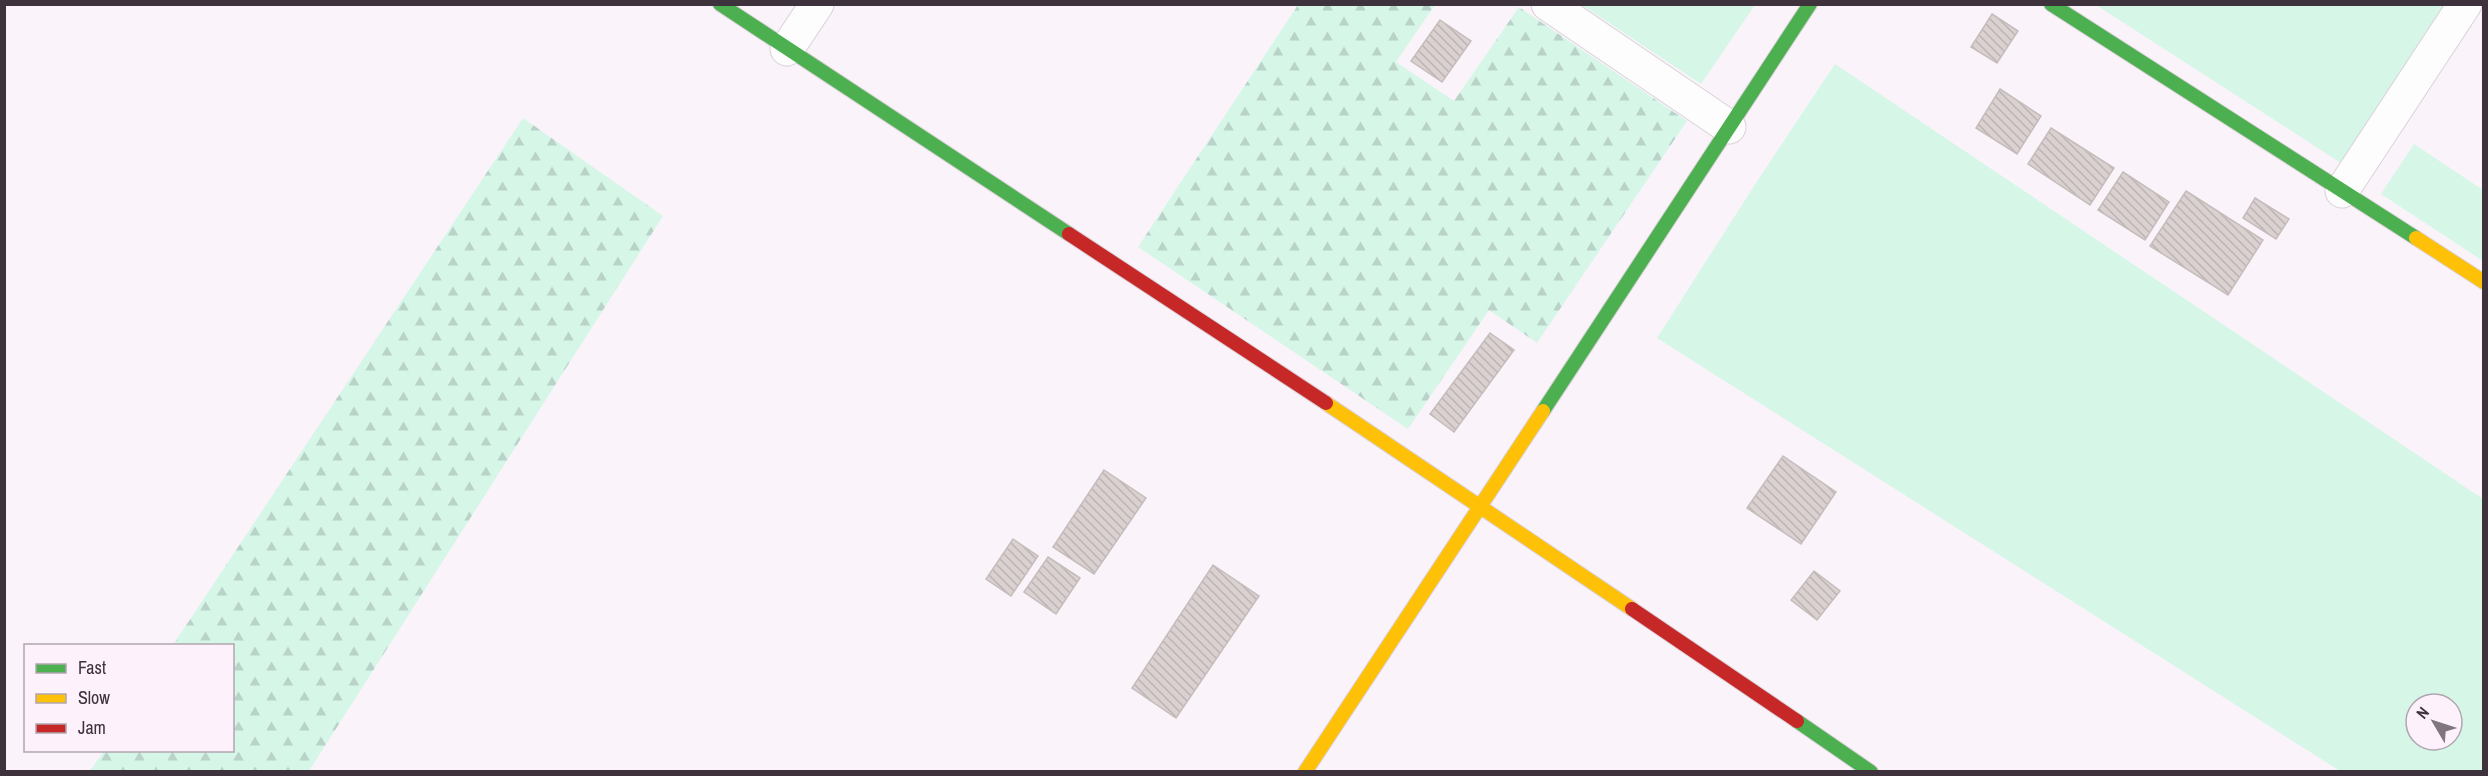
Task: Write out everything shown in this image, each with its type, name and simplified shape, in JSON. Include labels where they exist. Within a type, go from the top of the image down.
[{"type":"street","points":[[720,4],[1480,506],[1871,771]]},
{"type":"street","points":[[787,48],[817,4]]},
{"type":"street","points":[[1548,4],[1729,127]]},
{"type":"street","points":[[1305,771],[1810,4]]},
{"type":"street","points":[[2051,4],[2484,282]]},
{"type":"street","points":[[2342,191],[2465,4]]},
{"type":"green space","points":[[1298,5],[1435,5],[1396,62],[1454,101],[1519,7],[1687,121],[1537,343],[1489,310],[1408,429],[1138,247]]},
{"type":"green space","points":[[1582,5],[1755,5],[1701,84]]},
{"type":"green space","points":[[2096,5],[2448,5],[2344,165]]},
{"type":"green space","points":[[1835,64],[2483,499],[2483,771],[2340,771],[1657,338]]},
{"type":"green space","points":[[523,118],[663,216],[309,771],[90,771],[103,752],[234,752],[234,644],[174,644]]},
{"type":"green space","points":[[2414,144],[2483,190],[2483,261],[2381,194]]},
{"type":"building","points":[[1992,14],[2018,31],[1997,63],[1971,47]]},
{"type":"building","points":[[1440,20],[1471,41],[1442,82],[1411,61]]},
{"type":"building","points":[[2000,89],[2041,116],[2017,154],[1976,128]]},
{"type":"building","points":[[2051,128],[2114,168],[2090,205],[2028,164]]},
{"type":"building","points":[[2123,172],[2169,202],[2145,240],[2098,210]]},
{"type":"building","points":[[2186,191],[2263,240],[2228,295],[2150,246]]},
{"type":"building","points":[[2255,198],[2289,219],[2276,239],[2243,218]]},
{"type":"building","points":[[1490,333],[1514,350],[1454,432],[1430,414]]},
{"type":"building","points":[[1783,456],[1836,492],[1801,544],[1747,508]]},
{"type":"building","points":[[1104,470],[1146,498],[1094,574],[1053,547]]},
{"type":"building","points":[[1013,539],[1038,556],[1011,596],[986,579]]},
{"type":"building","points":[[1048,557],[1080,578],[1056,614],[1024,592]]},
{"type":"building","points":[[1213,565],[1259,596],[1176,718],[1132,688]]},
{"type":"building","points":[[1814,571],[1840,591],[1817,620],[1791,600]]},
{"type":"traffic: fast","points":[[720,4],[1069,234]]},
{"type":"traffic: fast","points":[[1543,411],[1810,4]]},
{"type":"traffic: fast","points":[[2051,4],[2416,238]]},
{"type":"traffic: fast","points":[[1797,721],[1871,772]]},
{"type":"traffic: slow","points":[[2416,238],[2484,282]]},
{"type":"traffic: slow","points":[[1326,403],[1632,609]]},
{"type":"traffic: slow","points":[[1305,772],[1543,411]]},
{"type":"traffic: jam","points":[[1069,234],[1326,403]]},
{"type":"traffic: jam","points":[[1632,609],[1797,721]]}]
